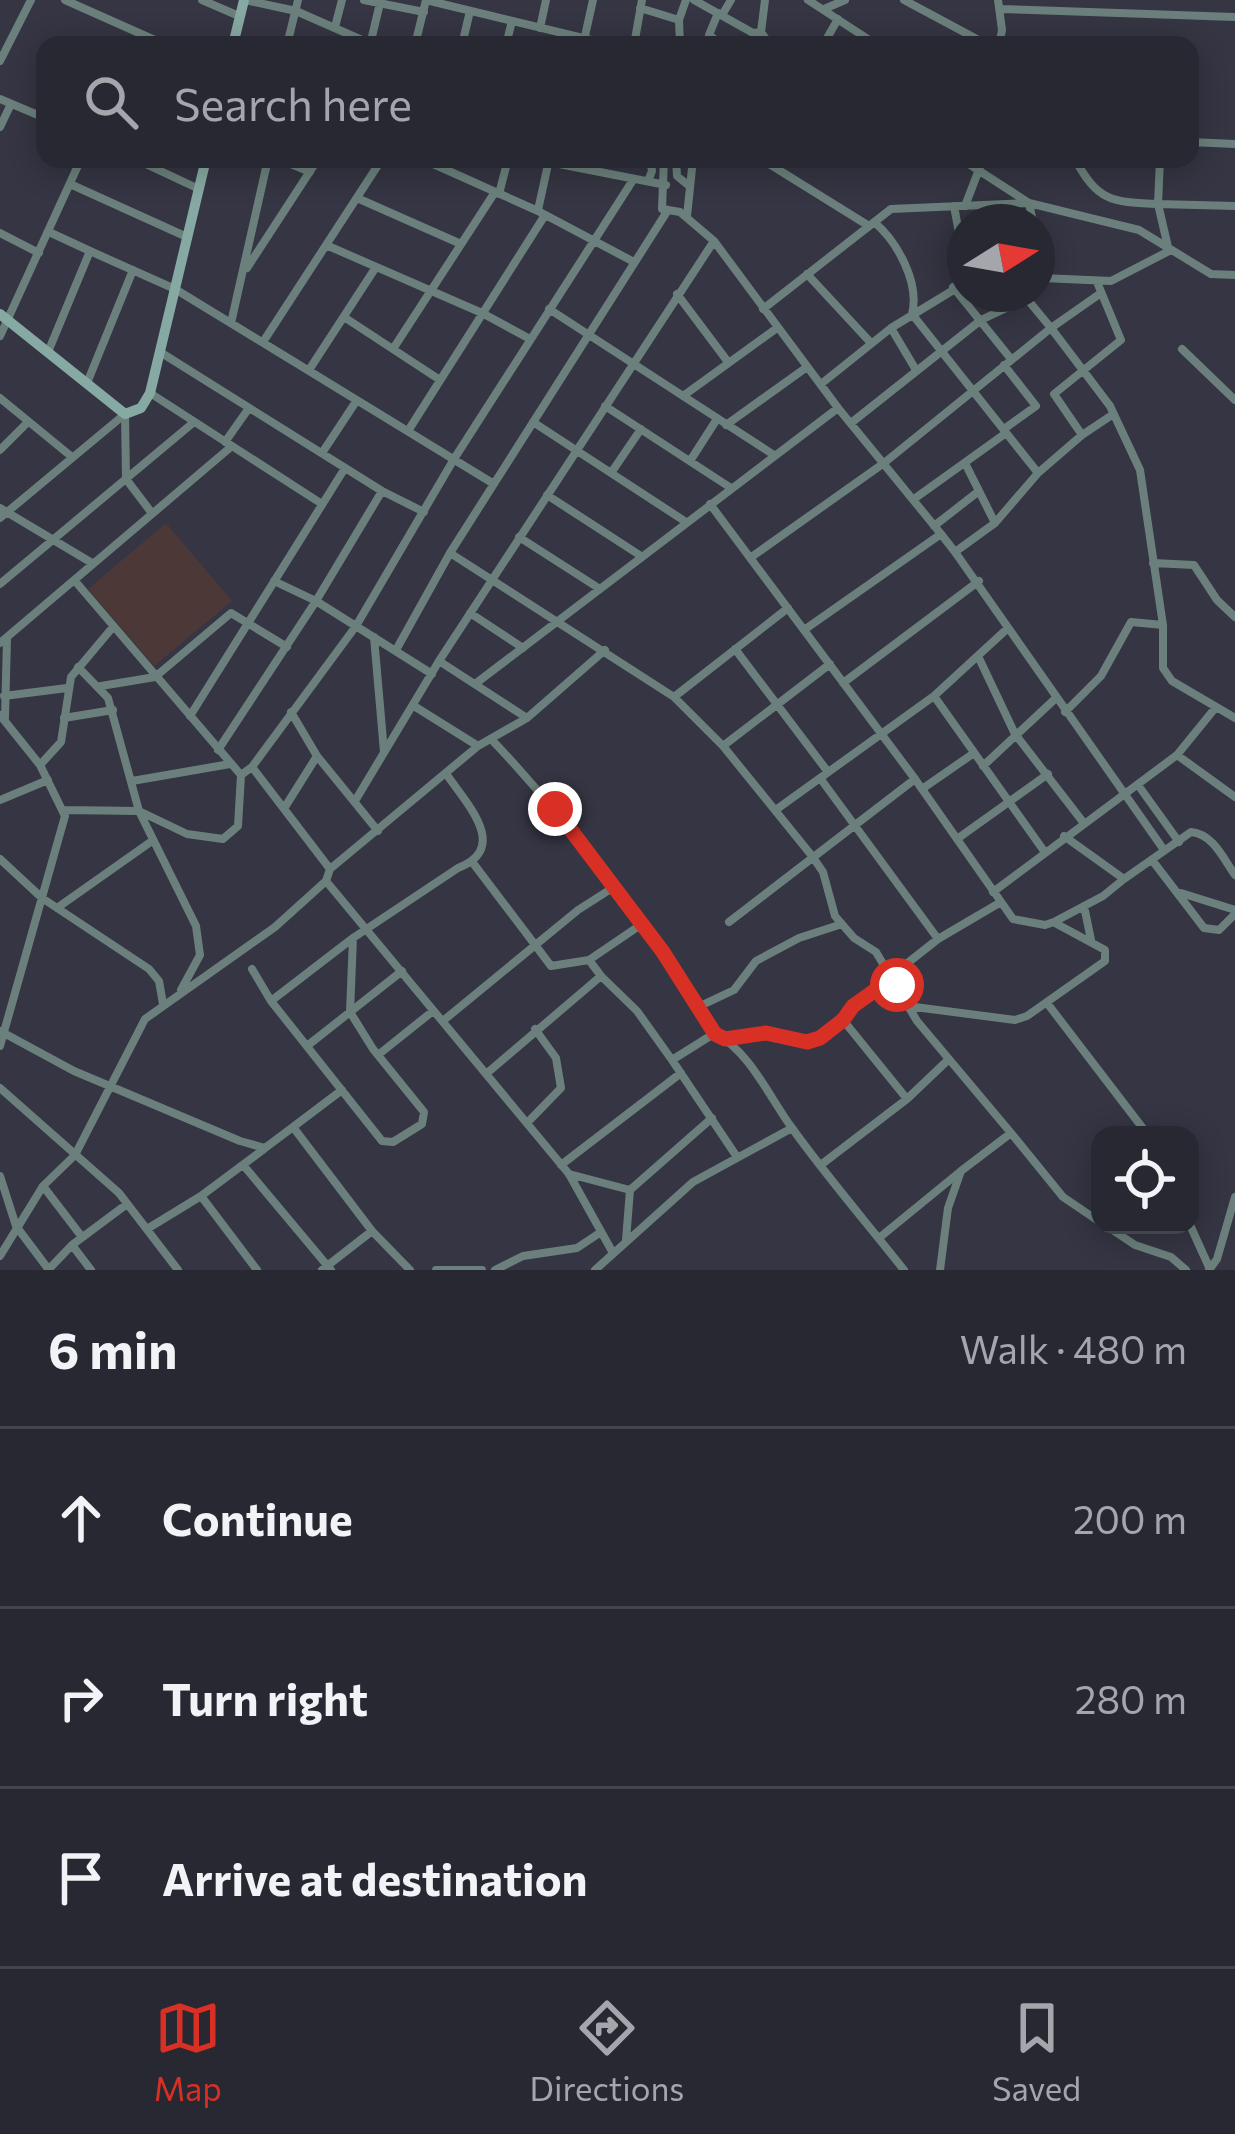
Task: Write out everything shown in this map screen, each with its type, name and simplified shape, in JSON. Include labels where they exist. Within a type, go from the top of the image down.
[{"type":"street","points":[[0,61],[4,44],[31,0]]},
{"type":"street","points":[[65,0],[145,36]]},
{"type":"street","points":[[96,14],[102,0]]},
{"type":"street","points":[[202,0],[240,17]]},
{"type":"street","points":[[235,36],[245,0],[297,5],[354,36]]},
{"type":"street","points":[[335,27],[342,0]]},
{"type":"street","points":[[364,0],[424,12]]},
{"type":"street","points":[[418,36],[426,0],[565,36]]},
{"type":"street","points":[[540,28],[546,0]]},
{"type":"street","points":[[585,36],[593,0]]},
{"type":"street","points":[[680,36],[679,20],[690,0],[761,36]]},
{"type":"street","points":[[709,36],[731,0]]},
{"type":"street","points":[[754,36],[765,0]]},
{"type":"street","points":[[808,0],[864,36]]},
{"type":"street","points":[[823,9],[844,0]]},
{"type":"street","points":[[904,0],[928,5],[966,36]]},
{"type":"street","points":[[1070,0],[1071,12]]},
{"type":"street","points":[[372,36],[380,3]]},
{"type":"street","points":[[636,36],[641,4],[679,20]]},
{"type":"street","points":[[289,36],[297,5]]},
{"type":"street","points":[[998,36],[999,5],[1235,17]]},
{"type":"street","points":[[464,36],[470,11]]},
{"type":"street","points":[[828,36],[838,19]]},
{"type":"street","points":[[508,36],[512,21]]},
{"type":"street","points":[[134,36],[136,32]]},
{"type":"street","points":[[0,99],[36,114]]},
{"type":"street","points":[[0,127],[11,104]]},
{"type":"street","points":[[1199,142],[1235,144]]},
{"type":"street","points":[[0,336],[3,316],[39,253],[77,168]]},
{"type":"street","points":[[154,168],[199,189]]},
{"type":"street","points":[[92,563],[2,513],[125,414],[141,408],[150,393],[204,168]]},
{"type":"street","points":[[231,323],[266,168]]},
{"type":"street","points":[[300,168],[310,172]]},
{"type":"street","points":[[243,274],[313,168]]},
{"type":"street","points":[[263,343],[376,168]]},
{"type":"street","points":[[442,168],[634,262]]},
{"type":"street","points":[[394,349],[497,193],[505,168]]},
{"type":"street","points":[[408,431],[542,213],[548,168]]},
{"type":"street","points":[[583,168],[666,185]]},
{"type":"street","points":[[648,181],[651,168]]},
{"type":"street","points":[[665,168],[662,209],[687,218],[714,242],[820,384],[979,581],[1164,850]]},
{"type":"street","points":[[677,168],[677,176],[688,185]]},
{"type":"street","points":[[687,218],[691,168]]},
{"type":"street","points":[[776,168],[894,239],[915,302],[912,314]]},
{"type":"street","points":[[1081,168],[1096,192],[1114,202],[1235,206]]},
{"type":"street","points":[[1160,168],[1158,204],[1170,249]]},
{"type":"street","points":[[961,204],[977,169],[1030,203]]},
{"type":"street","points":[[242,775],[356,626],[454,459],[633,180]]},
{"type":"street","points":[[70,184],[187,238]]},
{"type":"street","points":[[356,198],[461,244]]},
{"type":"street","points":[[1007,204],[1030,203],[1138,230],[1211,274],[1235,275]]},
{"type":"street","points":[[763,309],[891,209],[947,207]]},
{"type":"street","points":[[396,650],[450,553],[668,210]]},
{"type":"street","points":[[49,232],[175,289],[494,484]]},
{"type":"street","points":[[0,233],[39,253]]},
{"type":"street","points":[[356,801],[439,661],[714,242]]},
{"type":"street","points":[[326,245],[530,339]]},
{"type":"street","points":[[1055,279],[1111,281],[1170,249]]},
{"type":"street","points":[[48,352],[90,251]]},
{"type":"street","points":[[309,370],[376,267]]},
{"type":"street","points":[[87,383],[133,270]]},
{"type":"street","points":[[807,274],[871,344]]},
{"type":"street","points":[[914,500],[1121,340],[1096,282]]},
{"type":"street","points":[[820,384],[947,291]]},
{"type":"street","points":[[750,558],[884,463],[1101,293]]},
{"type":"street","points":[[676,294],[728,362]]},
{"type":"street","points":[[549,309],[774,455]]},
{"type":"street","points":[[974,312],[1036,406]]},
{"type":"street","points":[[851,422],[996,312]]},
{"type":"street","points":[[1038,312],[1109,404],[1140,470],[1163,625],[1163,668],[1172,681],[1235,718]]},
{"type":"street","points":[[912,314],[1038,473]]},
{"type":"street","points":[[3,316],[125,414],[126,479],[152,512]]},
{"type":"street","points":[[344,317],[440,380]]},
{"type":"street","points":[[683,396],[777,328]]},
{"type":"street","points":[[891,328],[916,370]]},
{"type":"street","points":[[1183,349],[1235,400]]},
{"type":"street","points":[[160,352],[382,491],[424,512]]},
{"type":"street","points":[[726,425],[807,367]]},
{"type":"street","points":[[150,393],[322,504]]},
{"type":"street","points":[[1054,394],[1082,434]]},
{"type":"street","points":[[0,398],[72,458]]},
{"type":"street","points":[[322,453],[357,400]]},
{"type":"street","points":[[604,406],[731,488]]},
{"type":"street","points":[[475,684],[838,407]]},
{"type":"street","points":[[0,1046],[64,811],[40,765],[3,717],[3,637],[75,581],[228,444],[249,408]]},
{"type":"street","points":[[955,552],[995,523],[1038,473],[1082,434],[1112,415]]},
{"type":"street","points":[[690,461],[717,419]]},
{"type":"street","points":[[0,450],[28,422]]},
{"type":"street","points":[[0,584],[194,422]]},
{"type":"street","points":[[533,422],[686,522]]},
{"type":"street","points":[[611,473],[641,429]]},
{"type":"street","points":[[964,463],[995,523]]},
{"type":"street","points":[[190,717],[345,468]]},
{"type":"street","points":[[218,750],[382,491]]},
{"type":"street","points":[[804,630],[938,530],[979,491]]},
{"type":"street","points":[[547,495],[642,556]]},
{"type":"street","points":[[710,504],[916,779],[1013,920],[1054,922],[1105,950],[1105,961],[1016,1020],[907,1006]]},
{"type":"street","points":[[519,537],[600,589]]},
{"type":"street","points":[[450,553],[674,697],[723,746],[777,808],[823,872],[835,916],[876,952],[907,1006],[948,1060],[1063,1197],[1091,1216]]},
{"type":"street","points":[[1153,563],[1194,565],[1216,600],[1235,617]]},
{"type":"street","points":[[64,811],[139,811],[187,834],[223,839],[238,826],[242,775],[75,581]]},
{"type":"street","points":[[274,581],[316,601],[432,674]]},
{"type":"street","points":[[843,682],[979,581]]},
{"type":"street","points":[[674,697],[788,608]]},
{"type":"street","points":[[470,613],[523,648]]},
{"type":"street","points":[[100,686],[155,676],[227,614],[287,646]]},
{"type":"street","points":[[1065,712],[1101,676],[1131,622],[1163,625]]},
{"type":"street","points":[[40,765],[59,747],[67,688],[78,667],[113,627]]},
{"type":"street","points":[[777,808],[934,696],[1009,628]]},
{"type":"street","points":[[374,637],[385,754]]},
{"type":"street","points":[[736,649],[778,704],[853,826],[938,940]]},
{"type":"street","points":[[0,1256],[43,1186],[75,1155],[140,1025],[275,927],[326,881],[330,869],[478,746],[526,718],[605,650]]},
{"type":"street","points":[[978,656],[1015,734],[1083,822]]},
{"type":"street","points":[[439,661],[526,718]]},
{"type":"street","points":[[723,746],[830,664]]},
{"type":"street","points":[[78,667],[100,686],[113,710],[139,811],[201,944],[198,962],[178,995]]},
{"type":"street","points":[[4,696],[67,688]]},
{"type":"street","points":[[934,696],[1044,851]]},
{"type":"street","points":[[983,766],[1056,698]]},
{"type":"street","points":[[414,706],[478,746]]},
{"type":"street","points":[[994,892],[1177,754],[1216,707]]},
{"type":"street","points":[[64,718],[113,710]]},
{"type":"street","points":[[291,712],[316,756],[378,831]]},
{"type":"street","points":[[490,739],[555,809],[698,1007],[764,1082],[792,1128],[904,1270]]},
{"type":"street","points":[[922,789],[974,752]]},
{"type":"street","points":[[1177,754],[1235,796]]},
{"type":"street","points":[[285,807],[316,756]]},
{"type":"street","points":[[132,781],[232,764]]},
{"type":"street","points":[[252,767],[330,869]]},
{"type":"street","points":[[957,839],[1048,774]]},
{"type":"street","points":[[272,1001],[353,938],[458,868],[473,863],[482,850],[481,823],[447,775]]},
{"type":"street","points":[[729,922],[916,779]]},
{"type":"street","points":[[0,800],[49,780]]},
{"type":"street","points":[[1138,785],[1180,842]]},
{"type":"street","points":[[1054,922],[1191,832],[1208,836],[1235,874]]},
{"type":"street","points":[[1064,836],[1124,879]]},
{"type":"street","points":[[57,908],[152,841]]},
{"type":"street","points":[[0,860],[42,898],[149,969],[159,981],[164,1005]]},
{"type":"street","points":[[1152,860],[1204,928],[1220,930],[1235,912],[1181,893]]},
{"type":"street","points":[[473,863],[551,966],[589,960],[642,924]]},
{"type":"street","points":[[326,881],[569,1174],[613,1253]]},
{"type":"street","points":[[444,1020],[578,910],[614,887]]},
{"type":"street","points":[[672,1060],[720,1036],[766,1033],[807,1042],[820,1038],[938,940],[1000,902]]},
{"type":"street","points":[[1084,906],[1091,940]]},
{"type":"street","points":[[698,1007],[734,990],[756,961],[799,938],[842,924]]},
{"type":"street","points":[[252,969],[382,1141],[393,1142],[422,1124],[424,1112],[350,1012],[353,938]]},
{"type":"street","points":[[589,960],[637,1011],[737,1157]]},
{"type":"street","points":[[307,1046],[402,971]]},
{"type":"street","points":[[486,1074],[601,976]]},
{"type":"street","points":[[1046,1003],[1141,1126]]},
{"type":"street","points":[[378,1055],[434,1010]]},
{"type":"street","points":[[843,1020],[907,1099]]},
{"type":"street","points":[[526,1123],[561,1088],[556,1058],[535,1029]]},
{"type":"street","points":[[2,1032],[108,1086],[266,1148]]},
{"type":"street","points":[[823,1164],[907,1099],[948,1060]]},
{"type":"street","points":[[561,1165],[681,1073]]},
{"type":"street","points":[[0,1088],[127,1204],[178,1270]]},
{"type":"street","points":[[147,1229],[244,1166],[342,1090]]},
{"type":"street","points":[[626,1240],[630,1190],[712,1118]]},
{"type":"street","points":[[293,1127],[372,1231],[410,1270]]},
{"type":"street","points":[[595,1270],[692,1182],[792,1128]]},
{"type":"street","points":[[879,1238],[1010,1133]]},
{"type":"street","points":[[244,1166],[327,1268],[372,1231]]},
{"type":"street","points":[[940,1270],[948,1208],[961,1171]]},
{"type":"street","points":[[569,1174],[630,1190]]},
{"type":"street","points":[[0,1176],[16,1226],[49,1269],[72,1245],[127,1204]]},
{"type":"street","points":[[43,1186],[82,1237]]},
{"type":"street","points":[[201,1196],[257,1270]]},
{"type":"street","points":[[1194,1234],[1209,1269],[1217,1259],[1235,1197]]},
{"type":"street","points":[[495,1270],[523,1256],[577,1248],[601,1232]]},
{"type":"street","points":[[1118,1234],[1171,1257],[1186,1270]]},
{"type":"street","points":[[72,1245],[91,1270]]},
{"type":"street","points":[[436,1270],[482,1270]]},
{"type":"shaded area","points":[[166,523],[232,601],[154,666],[88,589]]},
{"type":"route","points":[[555,809],[663,952],[715,1034],[725,1039],[766,1033],[807,1042],[820,1038],[891,979],[897,985]]}]
